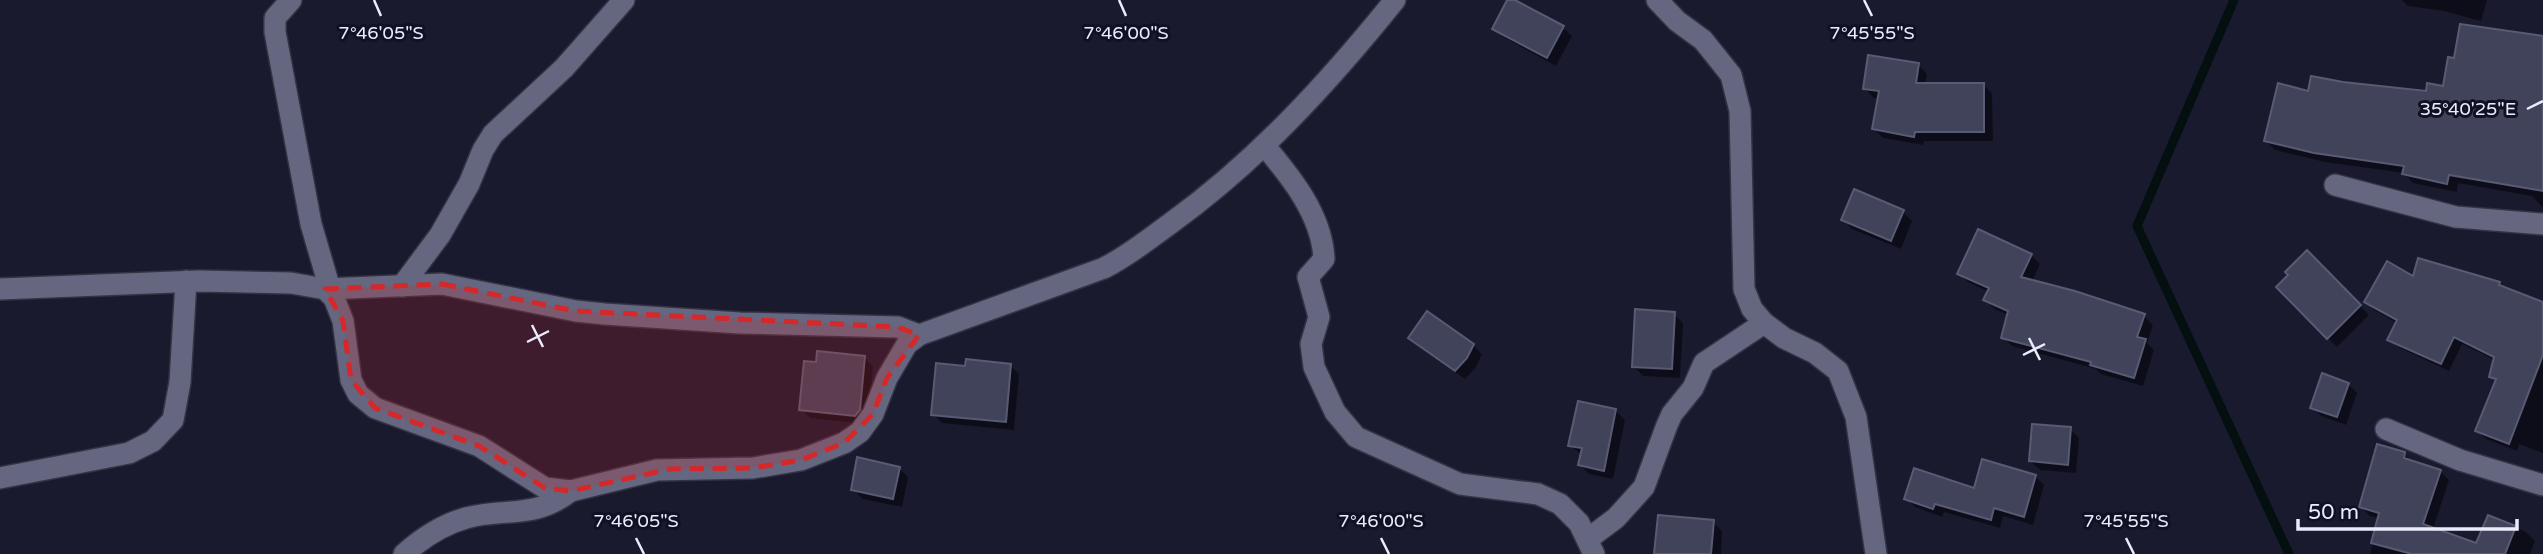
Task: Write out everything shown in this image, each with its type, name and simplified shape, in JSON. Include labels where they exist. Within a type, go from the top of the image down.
[{"type":"street","points":[[291,0],[275,18],[275,32],[308,210],[327,289],[334,298],[343,321],[351,380],[358,394],[375,408],[479,446],[545,488],[571,491],[657,470],[753,468],[801,460],[844,443],[860,432],[873,414],[887,378],[906,344],[919,335],[1056,286],[1125,257],[1233,176],[1309,101],[1395,0]]},
{"type":"street","points":[[402,286],[440,235],[493,134],[564,68],[624,0]]},
{"type":"street","points":[[1657,0],[1677,21],[1703,40],[1731,75],[1740,111],[1744,289],[1752,309],[1764,323],[1784,338],[1815,353],[1838,371],[1856,417],[1876,554]]},
{"type":"street","points":[[1264,145],[1303,197],[1318,229],[1324,259],[1308,277],[1307,284],[1318,317],[1311,351],[1321,385],[1335,412],[1356,437],[1460,484],[1538,494],[1560,505],[1579,523],[1591,547],[1644,487],[1667,425],[1693,388],[1704,363],[1764,323]]},
{"type":"street","points":[[2335,185],[2456,217],[2543,224]]},
{"type":"street","points":[[0,478],[129,453],[153,441],[160,434],[173,420],[180,382],[186,281]]},
{"type":"street","points":[[0,289],[186,281],[291,283],[327,289],[442,284],[595,313],[740,323],[898,327],[919,335]]},
{"type":"street","points":[[2386,429],[2460,460],[2543,485]]},
{"type":"street","points":[[404,554],[451,523],[485,515],[537,510],[556,503],[571,491]]},
{"type":"highlighted area","points":[[442,284],[576,311],[898,327],[919,335],[887,378],[873,414],[844,443],[801,460],[753,468],[670,469],[571,491],[545,488],[479,446],[375,408],[351,380],[343,321],[325,289]]},
{"type":"building","points":[[1507,0],[1515,0],[1564,26],[1547,58],[1492,29]]},
{"type":"building","points":[[2460,24],[2543,36],[2543,191],[2449,175],[2447,184],[2402,174],[2404,166],[2314,153],[2264,141],[2278,83],[2308,91],[2311,76],[2426,91],[2427,83],[2443,86],[2448,57],[2454,58]]},
{"type":"building","points":[[1868,55],[1919,63],[1916,83],[1984,83],[1984,132],[1915,132],[1914,137],[1872,129],[1879,91],[1863,89]]},
{"type":"building","points":[[1854,189],[1904,210],[1891,241],[1841,220]]},
{"type":"building","points":[[1978,229],[2032,254],[2021,277],[2145,314],[2137,337],[2146,339],[2134,378],[2090,365],[2091,362],[2001,338],[2008,311],[1983,300],[1989,288],[1957,274]]},
{"type":"building","points":[[2307,250],[2361,305],[2327,339],[2276,287],[2288,275],[2285,272]]},
{"type":"building","points":[[2418,258],[2500,282],[2499,285],[2543,302],[2543,355],[2509,444],[2475,431],[2496,379],[2489,377],[2494,357],[2454,337],[2441,364],[2387,340],[2397,320],[2364,302],[2387,261],[2413,276]]},
{"type":"building","points":[[1635,309],[1675,312],[1672,369],[1632,367]]},
{"type":"building","points":[[1427,311],[1474,344],[1467,358],[1455,371],[1408,338]]},
{"type":"building","points":[[817,351],[865,356],[860,410],[855,416],[799,410],[804,361],[816,362]]},
{"type":"building","points":[[966,359],[1011,364],[1006,422],[931,415],[936,363],[965,366]]},
{"type":"building","points":[[2322,373],[2349,383],[2337,417],[2310,408]]},
{"type":"building","points":[[1578,401],[1616,409],[1604,471],[1578,465],[1582,448],[1568,446]]},
{"type":"building","points":[[2032,424],[2071,427],[2068,465],[2029,461]]},
{"type":"building","points":[[2377,444],[2405,452],[2404,458],[2441,470],[2423,524],[2476,543],[2488,515],[2516,526],[2505,554],[2412,554],[2371,543],[2379,513],[2359,507]]},
{"type":"building","points":[[857,457],[900,467],[893,499],[851,490]]},
{"type":"building","points":[[1982,459],[2036,475],[2024,517],[1994,508],[1991,520],[1935,504],[1933,509],[1904,499],[1914,468],[1974,488]]},
{"type":"building","points":[[1658,515],[1714,520],[1711,554],[1654,554]]},
{"type":"waterway","points":[[2234,0],[2137,226],[2289,554]]}]
